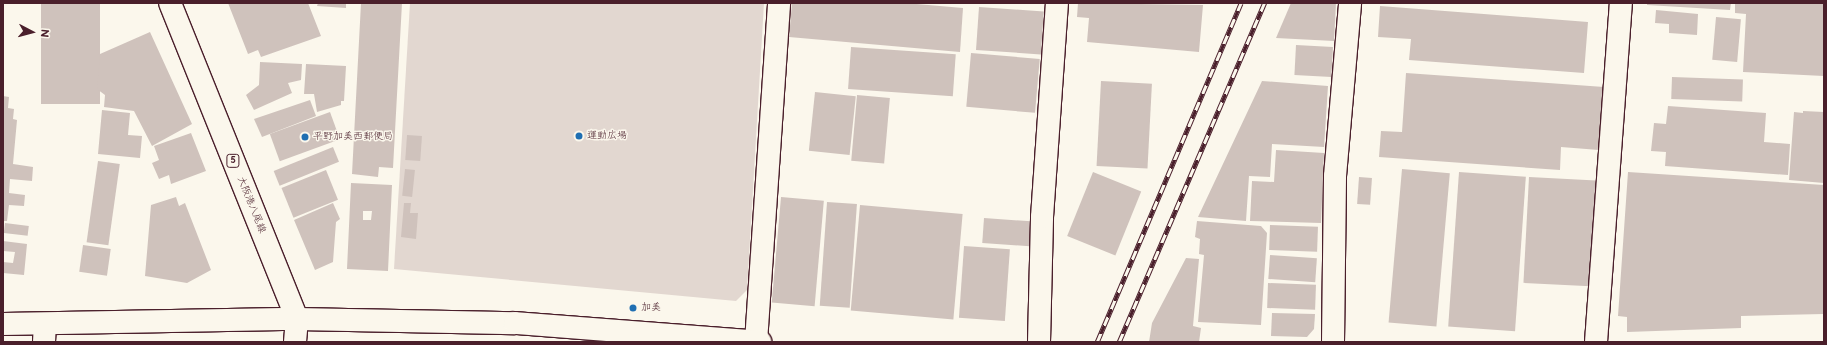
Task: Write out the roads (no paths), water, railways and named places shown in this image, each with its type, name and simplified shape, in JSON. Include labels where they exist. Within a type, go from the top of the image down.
[{"type":"street","name":"大阪港八尾線","points":[[170,3],[297,319],[295,342]]},
{"type":"street","points":[[756,342],[779,3]]},
{"type":"street","points":[[1039,342],[1042,217],[1057,3]]},
{"type":"street","points":[[1332,342],[1335,176],[1350,3]]},
{"type":"street","points":[[1596,342],[1621,3]]},
{"type":"street","points":[[3,324],[44,334],[297,319],[515,323],[760,342]]},
{"type":"railway","points":[[1097,342],[1241,3]]},
{"type":"railway","points":[[1119,342],[1264,3]]},
{"type":"place","name":"運動広場","points":[[579,136]]},
{"type":"place","name":"平野加美西郵便局","points":[[305,137]]},
{"type":"place","name":"加美","points":[[633,308]]}]
